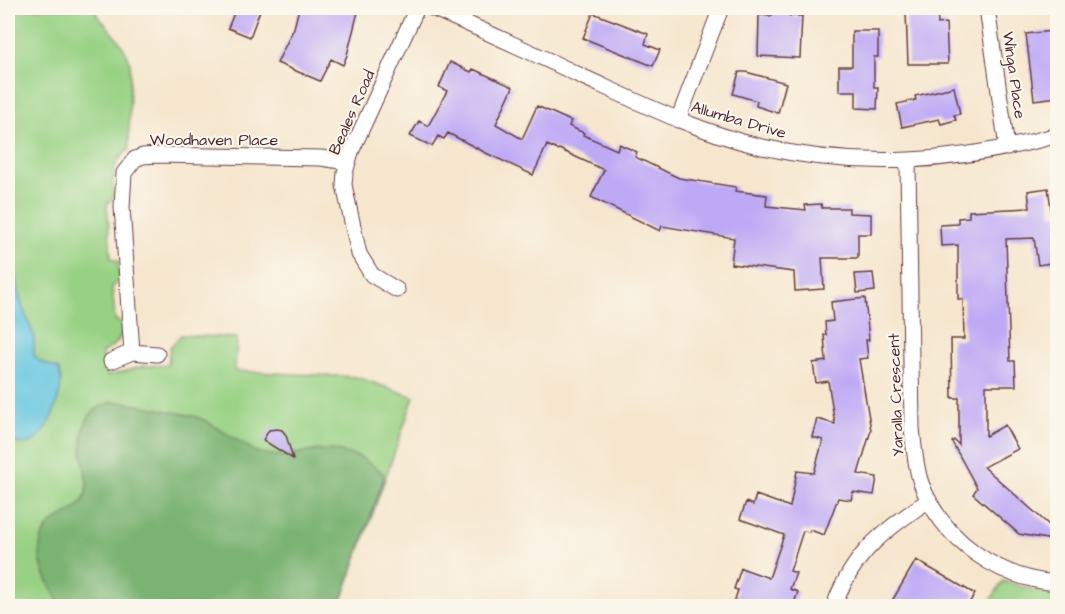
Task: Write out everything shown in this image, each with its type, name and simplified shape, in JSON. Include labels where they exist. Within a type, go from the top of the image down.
[{"type":"street","name":"Beales Road","points":[[397,290],[372,275],[359,254],[344,185],[347,162],[417,8]]},
{"type":"street","name":"Allumba Drive","points":[[432,8],[678,120],[732,139],[782,151],[837,159],[908,162],[958,157],[1058,135]]},
{"type":"street","points":[[678,120],[721,8]]},
{"type":"street","name":"Winga Place","points":[[987,8],[1007,148]]},
{"type":"street","name":"Woodhaven Place","points":[[132,352],[122,196],[124,173],[135,159],[158,155],[325,158],[347,162]]},
{"type":"street","name":"Yaralla Crescent","points":[[908,162],[912,428],[918,471],[938,516],[958,539],[982,558],[1020,576],[1058,583]]},
{"type":"street","points":[[111,361],[132,352],[157,354]]},
{"type":"street","points":[[834,606],[847,577],[871,544],[888,528],[929,500]]},
{"type":"green space","points":[[8,8],[96,8],[96,14],[120,42],[130,62],[129,150],[118,160],[113,178],[113,199],[107,204],[111,258],[118,261],[119,281],[112,286],[115,320],[122,323],[122,328],[118,341],[102,352],[107,376],[144,366],[168,365],[170,347],[181,335],[237,338],[235,371],[357,377],[414,397],[340,606],[8,606]]},
{"type":"green space","points":[[111,402],[123,402],[194,416],[258,453],[281,456],[334,450],[360,457],[383,473],[384,477],[340,606],[60,606],[43,570],[40,546],[48,527],[77,508],[82,502],[87,487],[82,446],[84,427],[93,412],[100,406]]},
{"type":"green space","points":[[1003,581],[1033,590],[1057,593],[1057,606],[987,606]]},
{"type":"water","points":[[8,253],[22,306],[34,336],[34,355],[39,361],[58,369],[60,376],[59,396],[46,427],[35,440],[25,444],[8,439]]},
{"type":"building","points":[[236,8],[261,8],[250,37],[228,28]]},
{"type":"building","points":[[299,8],[359,8],[343,65],[331,59],[320,81],[277,63],[294,28]]},
{"type":"building","points":[[772,8],[789,8],[789,16],[802,16],[800,58],[758,56],[759,15],[772,16]]},
{"type":"building","points":[[937,11],[938,24],[946,23],[948,64],[908,64],[906,12]]},
{"type":"building","points":[[593,13],[648,34],[645,44],[660,50],[653,66],[583,38]]},
{"type":"building","points":[[852,31],[878,31],[878,57],[874,57],[874,87],[878,87],[877,109],[856,108],[856,91],[839,91],[839,66],[852,66]]},
{"type":"building","points":[[1052,31],[1058,76],[1058,97],[1034,100],[1026,34]]},
{"type":"building","points":[[450,62],[471,72],[473,69],[513,87],[496,124],[522,139],[537,106],[571,121],[569,126],[584,133],[583,135],[617,150],[619,144],[637,152],[635,157],[679,178],[736,187],[735,191],[767,195],[766,206],[806,210],[805,205],[821,204],[822,208],[849,208],[849,213],[871,214],[871,234],[858,234],[858,258],[822,258],[824,289],[795,291],[794,272],[731,264],[734,238],[662,226],[660,231],[591,197],[604,170],[559,149],[547,145],[533,175],[448,133],[444,139],[438,136],[432,146],[410,136],[419,121],[428,126],[447,91],[439,87]]},
{"type":"building","points":[[739,72],[786,83],[778,113],[756,106],[757,101],[733,94]]},
{"type":"building","points":[[954,87],[960,114],[954,115],[956,120],[941,124],[939,119],[902,127],[897,104],[916,100],[915,96]]},
{"type":"building","points":[[1048,188],[1052,215],[1058,214],[1058,262],[1038,265],[1034,238],[1006,239],[1010,361],[1015,361],[1016,386],[986,386],[986,436],[1005,425],[1018,449],[984,467],[1058,533],[1058,541],[1019,534],[973,494],[977,488],[952,442],[954,440],[959,445],[959,398],[952,398],[951,339],[964,339],[963,299],[958,299],[958,245],[941,246],[940,225],[958,224],[958,218],[969,217],[969,211],[1030,208],[1028,191]]},
{"type":"building","points":[[873,273],[875,291],[857,293],[855,274]]},
{"type":"building","points":[[865,298],[869,340],[866,340],[868,358],[859,359],[871,430],[858,474],[877,477],[874,495],[853,492],[851,500],[838,498],[824,535],[810,530],[809,532],[803,531],[790,571],[796,573],[790,589],[798,592],[793,606],[733,606],[738,590],[734,589],[741,568],[769,578],[784,535],[740,519],[746,502],[753,505],[756,495],[790,507],[797,471],[814,473],[823,440],[812,437],[817,419],[835,424],[828,381],[816,383],[813,363],[826,361],[825,322],[833,321],[831,302]]},
{"type":"building","points":[[269,430],[282,430],[286,435],[293,459],[263,440]]},
{"type":"building","points":[[916,560],[975,594],[967,606],[889,606]]}]
